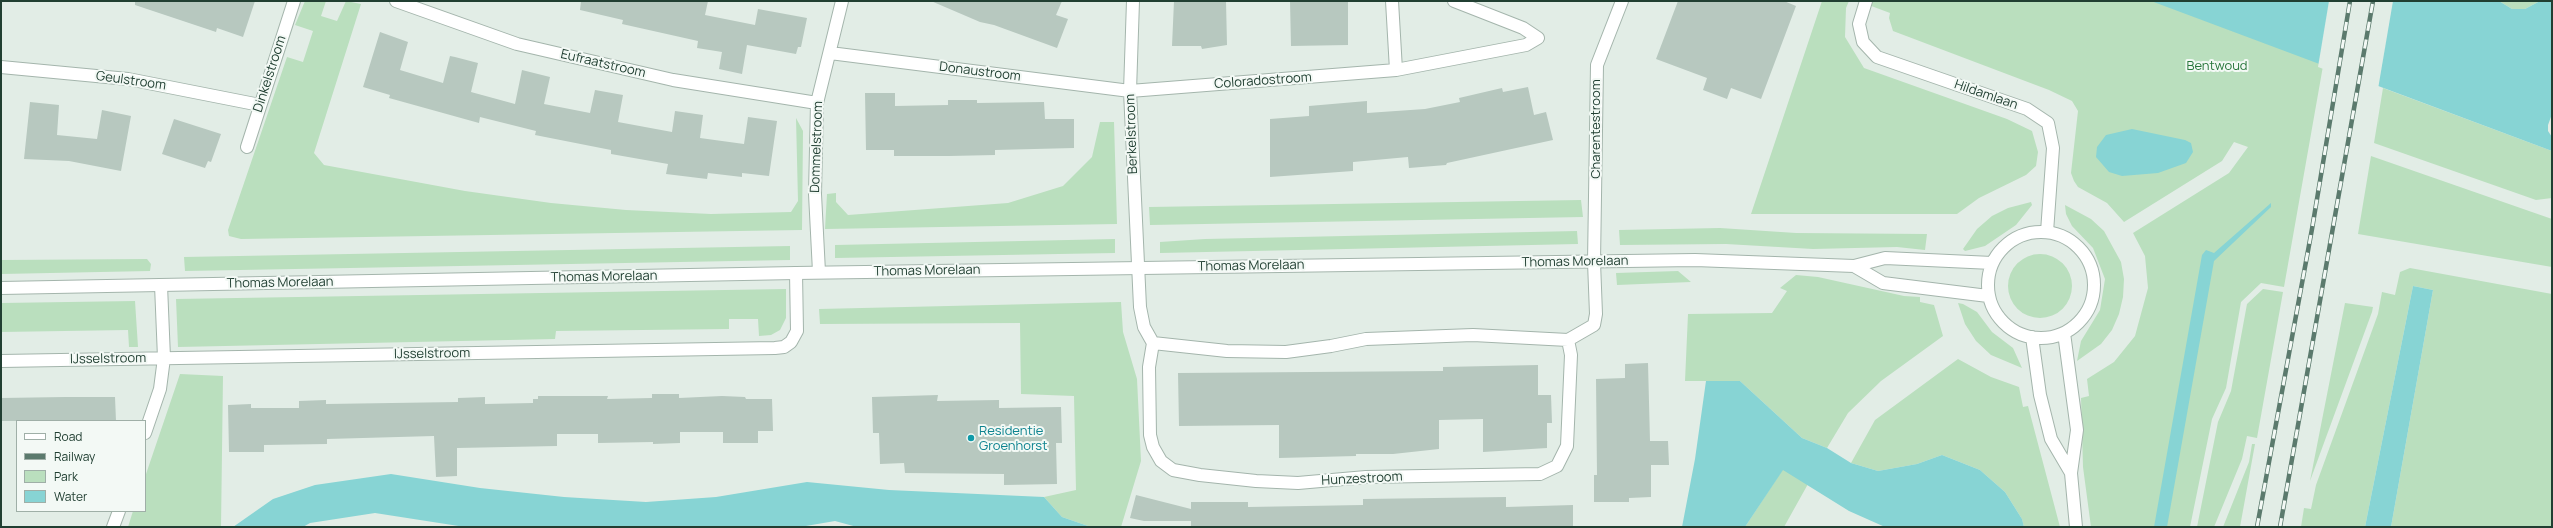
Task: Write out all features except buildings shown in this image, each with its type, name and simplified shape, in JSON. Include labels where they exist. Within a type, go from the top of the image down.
[{"type":"street","name":"Dinkelstroom","points":[[247,147],[294,1]]},
{"type":"street","name":"Eufraatstroom","points":[[396,1],[525,46],[673,80],[817,103]]},
{"type":"street","name":"Dommelstroom","points":[[819,272],[815,194],[817,103],[842,1]]},
{"type":"street","name":"Berkelstroom","points":[[1133,1],[1130,91],[1138,267]]},
{"type":"street","points":[[1392,1],[1396,70]]},
{"type":"street","name":"Coloradostroom","points":[[1130,91],[1396,70],[1526,45],[1538,38],[1523,28],[1454,1]]},
{"type":"street","name":"Charentestroom","points":[[1594,262],[1597,65],[1622,1]]},
{"type":"street","name":"Hildamlaan","points":[[1866,1],[1859,24],[1863,42],[1877,57],[2027,109],[2048,123],[2053,148],[2047,232]]},
{"type":"street","name":"Donaustroom","points":[[830,53],[1130,91]]},
{"type":"street","name":"Geulstroom","points":[[1,67],[128,79],[260,105]]},
{"type":"street","points":[[2047,232],[2067,238],[2083,252],[2092,271],[2094,281],[2091,302],[2081,320],[2064,333],[2054,336],[2032,337],[2017,332],[2004,323],[1994,310],[1988,296],[1988,273],[1992,263],[2002,249],[2015,238],[2025,234],[2047,232]]},
{"type":"street","name":"Thomas Morelaan","points":[[1,288],[1138,267],[1696,260],[1854,266],[1885,258],[1992,263]]},
{"type":"street","points":[[1138,267],[1140,307],[1144,327],[1153,343],[1228,351],[1286,352],[1331,346],[1366,339],[1473,335],[1568,340],[1594,325],[1596,314],[1594,262]]},
{"type":"street","name":"Thomas Morelaan","points":[[1854,266],[1883,283],[1988,296]]},
{"type":"street","name":"IJsselstroom","points":[[1,361],[775,348],[784,347],[790,342],[797,331],[796,273]]},
{"type":"street","points":[[146,430],[160,389],[164,358],[162,285]]},
{"type":"street","points":[[2064,333],[2077,430],[2071,473],[2076,527]]},
{"type":"street","points":[[2032,337],[2040,396],[2051,439],[2071,473]]},
{"type":"street","name":"Hunzestroom","points":[[1153,343],[1150,367],[1150,434],[1153,447],[1161,461],[1173,470],[1200,475],[1256,482],[1298,483],[1366,477],[1540,474],[1556,466],[1567,446],[1571,355],[1568,340]]},
{"type":"street","points":[[114,527],[119,512]]},
{"type":"green space","points":[[305,1],[326,1],[321,16],[337,21],[346,1],[361,4],[314,153],[324,165],[465,191],[551,203],[626,210],[711,214],[791,212],[798,201],[796,118],[803,131],[802,230],[241,239],[229,236],[228,230],[287,57],[303,62],[313,31],[295,25]]},
{"type":"green space","points":[[1822,1],[1849,1],[1846,8],[1845,37],[1864,68],[2007,119],[2032,131],[2038,152],[2036,166],[2026,175],[1979,198],[1957,214],[1751,214]]},
{"type":"green space","name":"Bentwoud","points":[[1858,1],[2294,1],[2323,66],[2284,287],[2261,283],[2241,302],[2226,388],[2212,419],[2190,527],[2091,527],[2083,467],[2081,398],[2089,396],[2087,379],[2114,362],[2135,336],[2148,288],[2145,256],[2133,233],[2229,173],[2248,147],[2234,142],[2222,161],[2124,222],[2107,203],[2078,187],[2074,181],[2071,173],[2078,111],[2072,101],[2049,90],[1893,31],[1889,18],[1890,13]]},
{"type":"green space","points":[[2499,1],[2540,1],[2525,9],[2512,9]]},
{"type":"green space","points":[[2383,88],[2552,151],[2552,198],[2536,200],[2374,143]]},
{"type":"green space","points":[[1100,122],[1114,122],[1117,224],[825,229],[827,194],[836,193],[836,202],[848,215],[1008,203],[1063,186],[1092,157]]},
{"type":"green space","points":[[2371,156],[2552,219],[2552,267],[2358,234]]},
{"type":"green space","points":[[1581,200],[1583,217],[1150,225],[1149,207]]},
{"type":"green space","points":[[2031,202],[2032,205],[2016,225],[1985,246],[1965,251],[1963,249],[1977,229],[1992,216],[2008,208]]},
{"type":"green space","points":[[2065,205],[2091,219],[2104,231],[2121,262],[2124,279],[2123,297],[2119,314],[2112,330],[2101,344],[2077,361],[2081,341],[2100,310],[2105,279],[2093,248],[2072,226],[2066,214]]},
{"type":"green space","points":[[1720,228],[1796,233],[1927,234],[1925,250],[1897,247],[1813,249],[1726,244],[1620,245],[1619,230]]},
{"type":"green space","points":[[1577,231],[1578,244],[1160,253],[1160,242],[1205,239]]},
{"type":"green space","points":[[1115,239],[1115,253],[835,258],[835,245]]},
{"type":"green space","points":[[790,246],[790,260],[185,271],[184,257]]},
{"type":"green space","points":[[2040,254],[2058,260],[2066,268],[2072,286],[2066,304],[2058,312],[2040,318],[2022,312],[2014,304],[2008,286],[2014,268],[2022,260]]},
{"type":"green space","points":[[147,259],[151,264],[150,271],[1,274],[1,260]]},
{"type":"green space","points":[[2410,268],[2552,294],[2552,527],[2391,527],[2433,290],[2413,286],[2365,527],[2301,527],[2304,508],[2311,509],[2316,485],[2378,314],[2382,292],[2395,295],[2400,272]]},
{"type":"green space","points":[[1678,271],[1691,282],[1617,285],[1616,273]]},
{"type":"green space","points":[[1796,275],[1818,277],[1904,296],[1920,297],[1920,302],[1934,305],[1943,336],[1881,381],[1848,413],[1827,448],[1802,438],[1740,381],[1685,381],[1688,314],[1772,313],[1787,291],[1780,288]]},
{"type":"green space","points":[[786,289],[786,318],[780,330],[771,335],[759,336],[758,319],[729,319],[729,329],[556,331],[555,339],[178,347],[176,299]]},
{"type":"green space","points":[[2263,289],[2283,292],[2257,438],[2247,436],[2242,459],[2214,527],[2197,527],[2218,422],[2231,391],[2247,304]]},
{"type":"green space","points":[[135,301],[138,347],[129,347],[128,330],[1,332],[1,303]]},
{"type":"green space","points":[[1121,302],[1123,332],[1137,379],[1141,461],[1121,527],[1091,527],[1062,517],[1044,497],[1076,490],[1074,396],[1021,394],[1020,323],[820,324],[819,309]]},
{"type":"green space","points":[[1958,303],[1963,304],[1977,312],[1992,332],[2013,348],[2022,368],[1991,355],[1976,341],[1965,324]]},
{"type":"green space","points":[[2345,303],[2373,307],[2310,481]]},
{"type":"green space","points":[[1958,359],[1991,377],[2019,387],[2023,407],[2028,406],[2060,527],[2024,527],[2022,519],[2005,492],[1980,470],[1942,455],[1917,464],[1878,471],[1851,463],[1875,420]]},
{"type":"green space","points":[[180,374],[223,376],[221,527],[128,527],[133,512],[146,512],[146,474]]},
{"type":"green space","points":[[2252,444],[2255,444],[2240,527],[2223,527],[2249,462]]},
{"type":"green space","points":[[1783,469],[1808,484],[1784,527],[1745,527]]},
{"type":"water","points":[[2151,1],[2499,1],[2512,9],[2525,9],[2540,1],[2552,1],[2552,114],[2548,125],[2548,131],[2552,137],[2552,151]]},
{"type":"water","points":[[2132,129],[2185,140],[2191,143],[2193,152],[2186,163],[2158,173],[2122,176],[2109,172],[2096,157],[2097,147],[2106,135]]},
{"type":"water","points":[[2271,203],[2271,207],[2214,261],[2167,527],[2154,527],[2202,255],[2206,250],[2214,253]]},
{"type":"water","points":[[2413,286],[2433,290],[2391,527],[2365,527]]},
{"type":"water","points":[[1706,381],[1740,381],[1802,438],[1827,448],[1851,463],[1878,471],[1917,464],[1942,455],[1980,470],[2005,492],[2022,519],[2024,527],[1885,527],[1849,511],[1783,470],[1745,527],[1682,527],[1695,459]]},
{"type":"water","points":[[391,474],[480,488],[564,497],[646,502],[716,497],[807,482],[889,490],[1044,497],[1062,517],[1091,527],[857,527],[835,521],[800,527],[465,527],[375,513],[310,523],[303,527],[233,527],[273,499],[315,485]]},
{"type":"pier","points":[[2329,1],[2393,1],[2378,89],[2318,67]]},
{"type":"railway","points":[[2257,527],[2312,229],[2350,1]]},
{"type":"railway","points":[[2280,527],[2373,1]]},
{"type":"place","name":"Residentie Groenhorst","points":[[971,438]]}]
